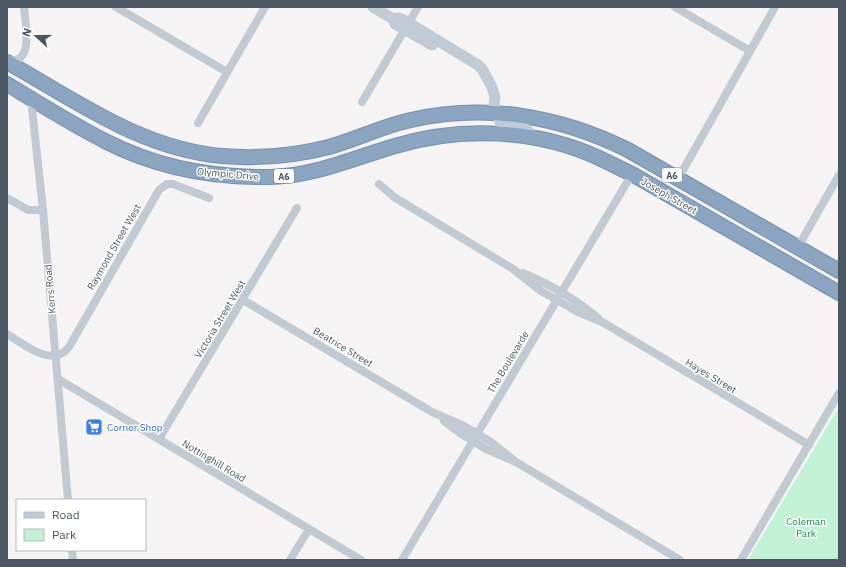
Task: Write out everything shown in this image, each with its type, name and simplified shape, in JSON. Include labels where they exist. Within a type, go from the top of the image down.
[{"type":"highway","name":"Olympic Drive","points":[[7,61],[102,117],[150,139],[188,151],[221,156],[254,157],[297,154],[330,147],[411,120],[495,109]]},
{"type":"highway","points":[[31,99],[42,82]]},
{"type":"highway","name":"Olympic Drive","points":[[7,84],[108,143],[181,169],[226,176],[272,177],[310,172],[350,161],[401,144],[447,135],[489,133],[510,134],[535,138]]},
{"type":"highway","name":"Joseph Street","points":[[495,109],[553,122],[593,134],[628,150],[839,271]]},
{"type":"highway","name":"Joseph Street","points":[[535,138],[598,157],[632,174],[839,293]]},
{"type":"street","points":[[7,61],[16,60],[23,55],[26,50],[27,41],[24,7]]},
{"type":"street","points":[[116,7],[227,72]]},
{"type":"street","points":[[198,123],[264,7]]},
{"type":"street","points":[[373,7],[393,19],[399,18],[407,26],[482,69],[492,87],[495,97],[495,109]]},
{"type":"street","points":[[362,102],[418,7]]},
{"type":"street","points":[[675,7],[750,51]]},
{"type":"street","points":[[678,179],[776,7]]},
{"type":"street","name":"Kerrs Road","points":[[31,99],[43,210],[68,499]]},
{"type":"street","name":"Joseph Street","points":[[495,109],[500,122],[526,129],[535,138]]},
{"type":"street","name":"The Boulevarde","points":[[402,560],[632,174]]},
{"type":"street","points":[[798,247],[839,175]]},
{"type":"street","name":"Raymond Street West","points":[[55,356],[62,354],[69,347],[157,193],[167,184],[173,184],[209,198]]},
{"type":"street","name":"Hayes Street","points":[[379,184],[394,197],[513,269],[541,291],[578,312],[604,323],[809,446]]},
{"type":"street","points":[[7,198],[28,210],[43,210]]},
{"type":"street","name":"Victoria Street West","points":[[159,439],[297,208]]},
{"type":"street","name":"Hayes Street","points":[[513,269],[546,283],[562,292],[583,305],[604,323]]},
{"type":"street","name":"Beatrice Street","points":[[243,300],[432,412],[460,433],[475,437],[486,449],[516,462],[680,560]]},
{"type":"street","points":[[7,334],[42,354],[49,357],[55,356]]},
{"type":"street","name":"Nottinghill Road","points":[[58,379],[361,560]]},
{"type":"street","points":[[741,560],[839,393]]},
{"type":"street","points":[[290,560],[309,529]]},
{"type":"green space","name":"Coleman Park","points":[[839,407],[839,560],[748,560]]},
{"type":"place","name":"Corner Shop","points":[[94,427]]}]
